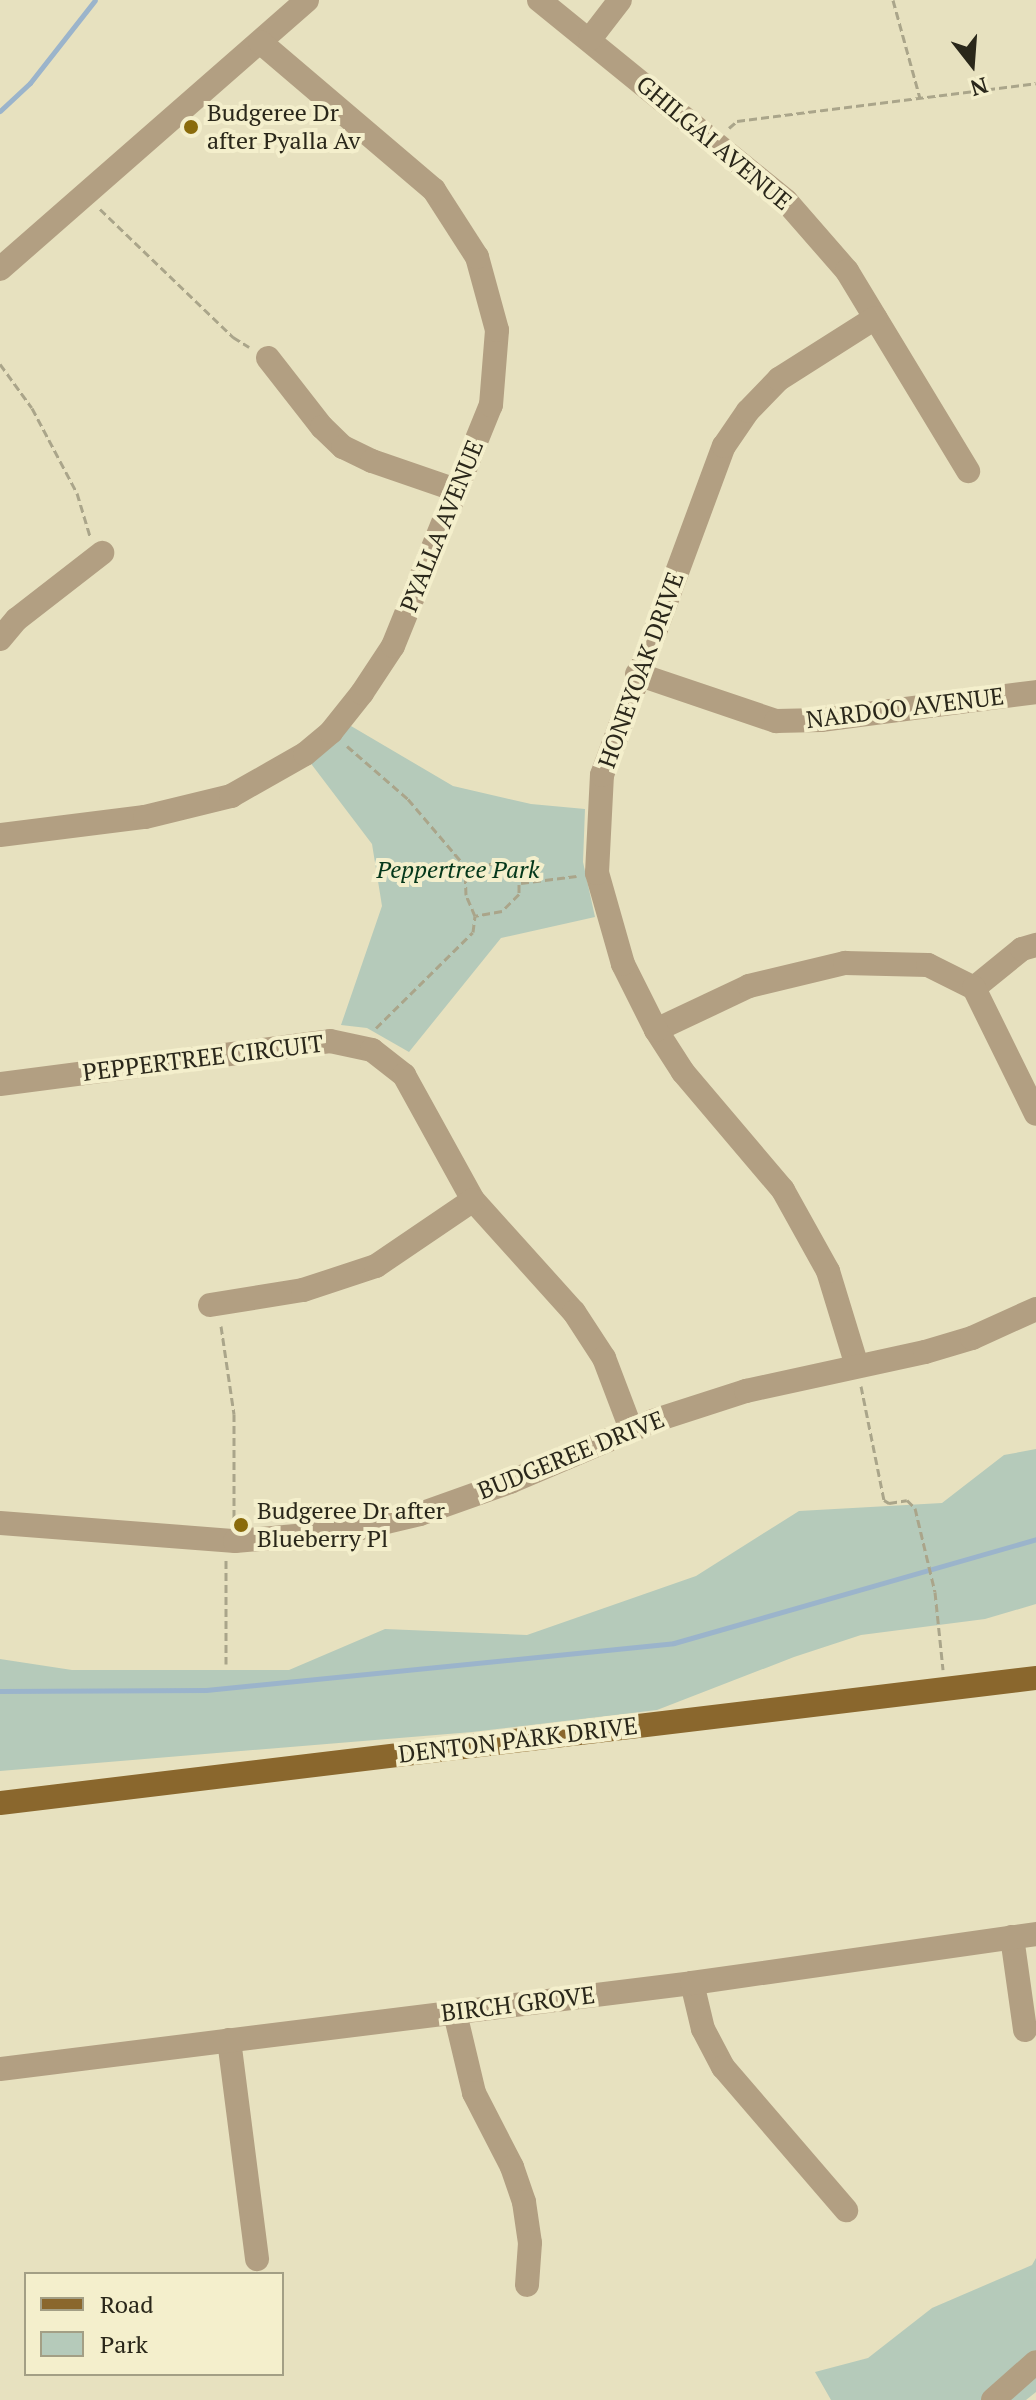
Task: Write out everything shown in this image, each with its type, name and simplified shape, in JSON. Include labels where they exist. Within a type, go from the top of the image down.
[{"type":"main road","name":"DENTON PARK DRIVE","points":[[0,1803],[1036,1678]]},
{"type":"street","points":[[0,269],[307,0]]},
{"type":"street","name":"GHILGAI AVENUE","points":[[539,0],[786,201],[847,271],[968,471]]},
{"type":"street","points":[[590,39],[620,0]]},
{"type":"street","name":"PYALLA AVENUE","points":[[0,835],[145,817],[231,796],[305,754],[331,732],[393,646],[491,405],[497,330],[477,257],[434,190],[260,42]]},
{"type":"street","name":"HONEYOAK DRIVE","points":[[859,1376],[828,1271],[783,1190],[683,1072],[656,1030],[623,964],[597,873],[602,775],[724,446],[748,411],[779,379],[875,318]]},
{"type":"street","points":[[268,358],[322,427],[343,447],[372,461],[456,490]]},
{"type":"street","points":[[0,639],[17,619],[100,551]]},
{"type":"street","name":"NARDOO AVENUE","points":[[637,674],[776,721],[821,720],[1036,692]]},
{"type":"street","points":[[974,988],[1022,949],[1036,945]]},
{"type":"street","points":[[656,1030],[749,986],[845,963],[928,965],[974,988],[1036,1114]]},
{"type":"street","name":"PEPPERTREE CIRCUIT","points":[[0,1084],[330,1041],[372,1050],[404,1075],[473,1200],[574,1312],[604,1358],[631,1429]]},
{"type":"street","points":[[210,1305],[303,1290],[376,1266],[473,1200]]},
{"type":"street","name":"BUDGEREE DRIVE","points":[[0,1523],[231,1541],[344,1532],[420,1514],[510,1482],[631,1429],[746,1391],[859,1376],[972,1338],[1036,1309]]},
{"type":"street","name":"BIRCH GROVE","points":[[0,2069],[692,1983],[1036,1934]]},
{"type":"street","points":[[1012,1937],[1025,2030]]},
{"type":"street","points":[[692,1983],[703,2029],[723,2067],[846,2210]]},
{"type":"street","points":[[455,2013],[474,2093],[512,2167],[524,2202],[530,2243],[527,2285]]},
{"type":"street","points":[[229,2040],[257,2259]]},
{"type":"street","points":[[993,2400],[1036,2362]]},
{"type":"path","points":[[893,0],[920,98]]},
{"type":"path","points":[[718,145],[737,121],[1036,83]]},
{"type":"path","points":[[87,194],[111,222],[233,337],[268,358]]},
{"type":"path","points":[[0,364],[32,408],[77,493],[100,551]]},
{"type":"path","points":[[331,732],[408,799],[465,866],[466,895],[475,916],[473,932],[433,968],[372,1033],[372,1050]]},
{"type":"path","points":[[465,866],[512,862],[521,883],[519,894],[502,911],[490,916],[475,916]]},
{"type":"path","points":[[521,883],[597,873]]},
{"type":"path","points":[[210,1305],[223,1330],[234,1414],[226,1664]]},
{"type":"path","points":[[859,1376],[884,1500],[889,1503],[907,1500],[915,1508],[931,1575],[946,1689]]},
{"type":"green space","name":"Peppertree Park","points":[[351,726],[453,786],[531,804],[585,809],[583,862],[595,917],[501,938],[409,1052],[367,1028],[341,1025],[382,906],[372,844],[309,761]]},
{"type":"green space","points":[[1036,1449],[1036,1604],[985,1619],[861,1635],[794,1657],[657,1710],[472,1732],[0,1771],[0,1659],[72,1670],[289,1670],[385,1629],[527,1635],[696,1576],[799,1511],[942,1503],[1004,1455]]},
{"type":"green space","points":[[1036,2258],[1036,2392],[1026,2400],[831,2400],[815,2372],[868,2358],[932,2308],[1032,2265]]},
{"type":"waterway","points":[[0,111],[30,83],[95,0]]},
{"type":"waterway","points":[[0,1691],[206,1690],[674,1643],[1036,1539]]},
{"type":"place","name":"Budgeree Dr after Pyalla Av","points":[[191,127]]},
{"type":"place","name":"Budgeree Dr after Blueberry Pl","points":[[241,1525]]}]
